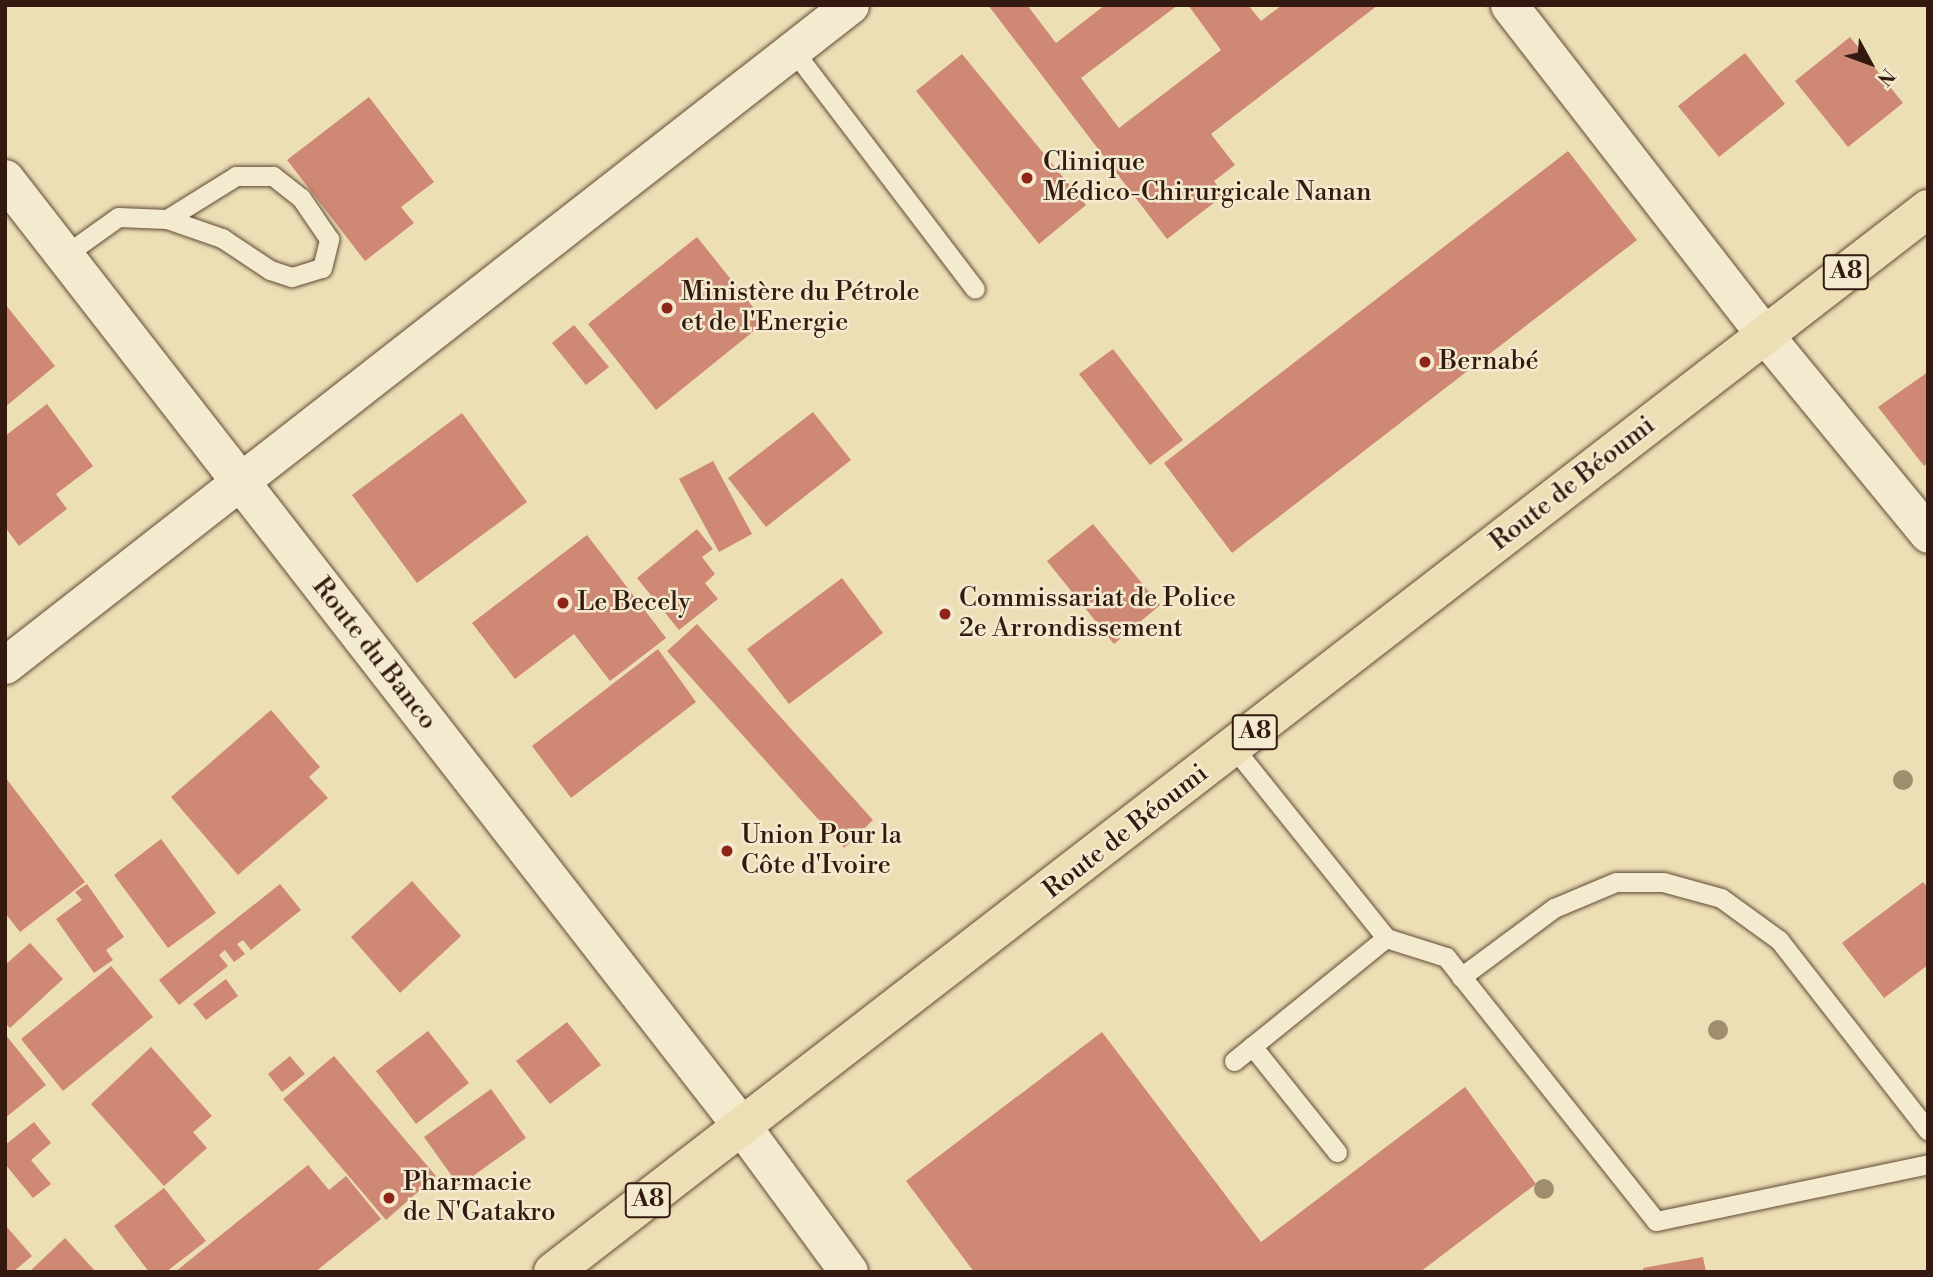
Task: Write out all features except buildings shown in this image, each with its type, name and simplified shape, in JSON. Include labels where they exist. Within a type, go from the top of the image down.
[{"type":"main road","name":"Route de Béoumi","points":[[553,1272],[744,1129],[1765,334],[1926,214]]},
{"type":"street","points":[[5,665],[850,5]]},
{"type":"street","points":[[1509,5],[1765,334],[1928,534]]},
{"type":"street","name":"Route du Banco","points":[[5,179],[744,1129],[849,1272]]},
{"type":"lane","points":[[793,50],[975,289]]},
{"type":"lane","points":[[65,255],[118,217],[167,219],[222,238],[270,270],[292,276],[322,268],[329,239],[301,198],[273,176],[236,176],[167,219]]},
{"type":"lane","points":[[1234,748],[1386,938],[1446,957],[1656,1221],[1928,1164]]},
{"type":"lane","points":[[1461,977],[1554,908],[1616,882],[1663,882],[1721,898],[1779,940],[1928,1131]]},
{"type":"lane","points":[[1234,1061],[1386,938]]},
{"type":"lane","points":[[1252,1046],[1337,1152]]},
{"type":"place","name":"Clinique Médico-Chirurgicale Nanan","points":[[1027,178]]},
{"type":"place","name":"Ministère du Pétrole et de l'Energie","points":[[667,308]]},
{"type":"place","name":"Bernabé","points":[[1425,362]]},
{"type":"place","name":"Le Becely","points":[[563,603]]},
{"type":"place","name":"Commissariat de Police 2e Arrondissement","points":[[945,614]]},
{"type":"place","name":"Union Pour la Côte d'Ivoire","points":[[727,851]]},
{"type":"place","name":"Pharmacie de N'Gatakro","points":[[389,1198]]}]
